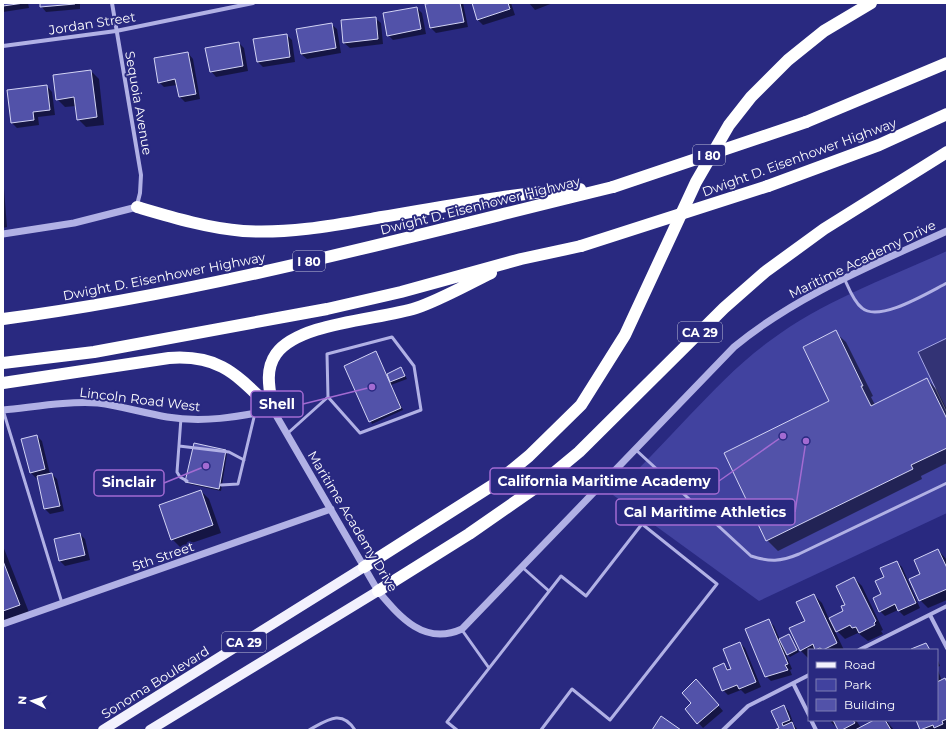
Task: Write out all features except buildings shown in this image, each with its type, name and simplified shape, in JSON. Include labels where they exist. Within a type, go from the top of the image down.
[{"type":"highway","name":"CA 29","points":[[364,567],[496,483],[535,451],[581,405],[625,335],[696,182],[729,125],[751,97],[788,60],[824,31],[871,3]]},
{"type":"highway","name":"Dwight D. Eisenhower Highway","points":[[3,318],[141,297],[239,277],[613,187],[806,122],[947,63]]},
{"type":"highway","name":"Dwight D. Eisenhower Highway","points":[[3,363],[94,352],[327,309],[401,292],[521,258],[580,246],[768,186],[879,145],[947,114]]},
{"type":"highway","name":"CA 29","points":[[378,591],[469,534],[538,486],[573,457],[724,308],[765,272],[824,229],[947,152]]},
{"type":"highway","points":[[137,207],[195,224],[242,231],[272,231],[315,228],[531,192],[613,187]]},
{"type":"highway","points":[[273,410],[269,369],[275,356],[290,340],[309,332],[417,308],[521,258]]},
{"type":"highway","points":[[3,383],[169,358],[192,358],[212,362],[232,372],[273,410]]},
{"type":"main road","name":"Sonoma Boulevard","points":[[103,730],[364,567]]},
{"type":"main road","name":"CA 29","points":[[150,730],[378,591]]},
{"type":"street","name":"Sequoia Avenue","points":[[112,3],[141,175],[140,193],[137,207]]},
{"type":"street","name":"Jordan Street","points":[[3,46],[116,30],[253,3]]},
{"type":"street","points":[[3,234],[74,223],[137,207]]},
{"type":"street","name":"Maritime Academy Drive","points":[[273,410],[378,591],[400,616],[431,634],[444,635],[462,629],[634,449],[740,342],[758,327],[783,310],[844,278],[947,231]]},
{"type":"street","name":"Lincoln Road West","points":[[3,410],[70,403],[97,403],[182,418],[227,419],[273,410]]},
{"type":"street","name":"5th Street","points":[[3,624],[331,509]]},
{"type":"street","points":[[861,649],[947,606]]},
{"type":"street","points":[[930,615],[947,648]]},
{"type":"street","points":[[723,730],[748,706],[808,676]]},
{"type":"street","points":[[793,683],[808,713]]},
{"type":"street","points":[[812,721],[816,730]]},
{"type":"lane","points":[[844,278],[862,309],[872,313],[882,313],[947,283]]},
{"type":"lane","points":[[287,434],[328,397],[327,354],[392,337],[414,366],[421,410],[360,434],[328,397]]},
{"type":"lane","points":[[3,410],[62,604]]},
{"type":"lane","points":[[221,486],[238,484],[256,413]]},
{"type":"lane","points":[[182,418],[177,472],[180,477],[186,481]]},
{"type":"lane","points":[[179,446],[228,452],[244,460]]},
{"type":"lane","points":[[634,449],[750,556],[766,560],[784,560],[799,554],[947,483]]},
{"type":"lane","points":[[457,730],[447,722],[561,576],[586,596],[642,524],[717,584],[610,720],[572,690],[541,730]]},
{"type":"lane","points":[[522,567],[549,591]]},
{"type":"lane","points":[[462,629],[489,668]]},
{"type":"lane","points":[[309,730],[333,718],[339,717],[345,719],[355,730]]},
{"type":"green space","points":[[947,251],[947,513],[759,601],[613,495],[728,376],[760,348],[812,313],[856,291]]},
{"type":"shaded area","points":[[947,338],[947,413],[918,352]]},
{"type":"place","name":"Shell","points":[[372,387]]},
{"type":"place","name":"California Maritime Academy","points":[[783,436]]},
{"type":"place","name":"Cal Maritime Athletics","points":[[806,441]]},
{"type":"place","name":"Sinclair","points":[[206,466]]}]
